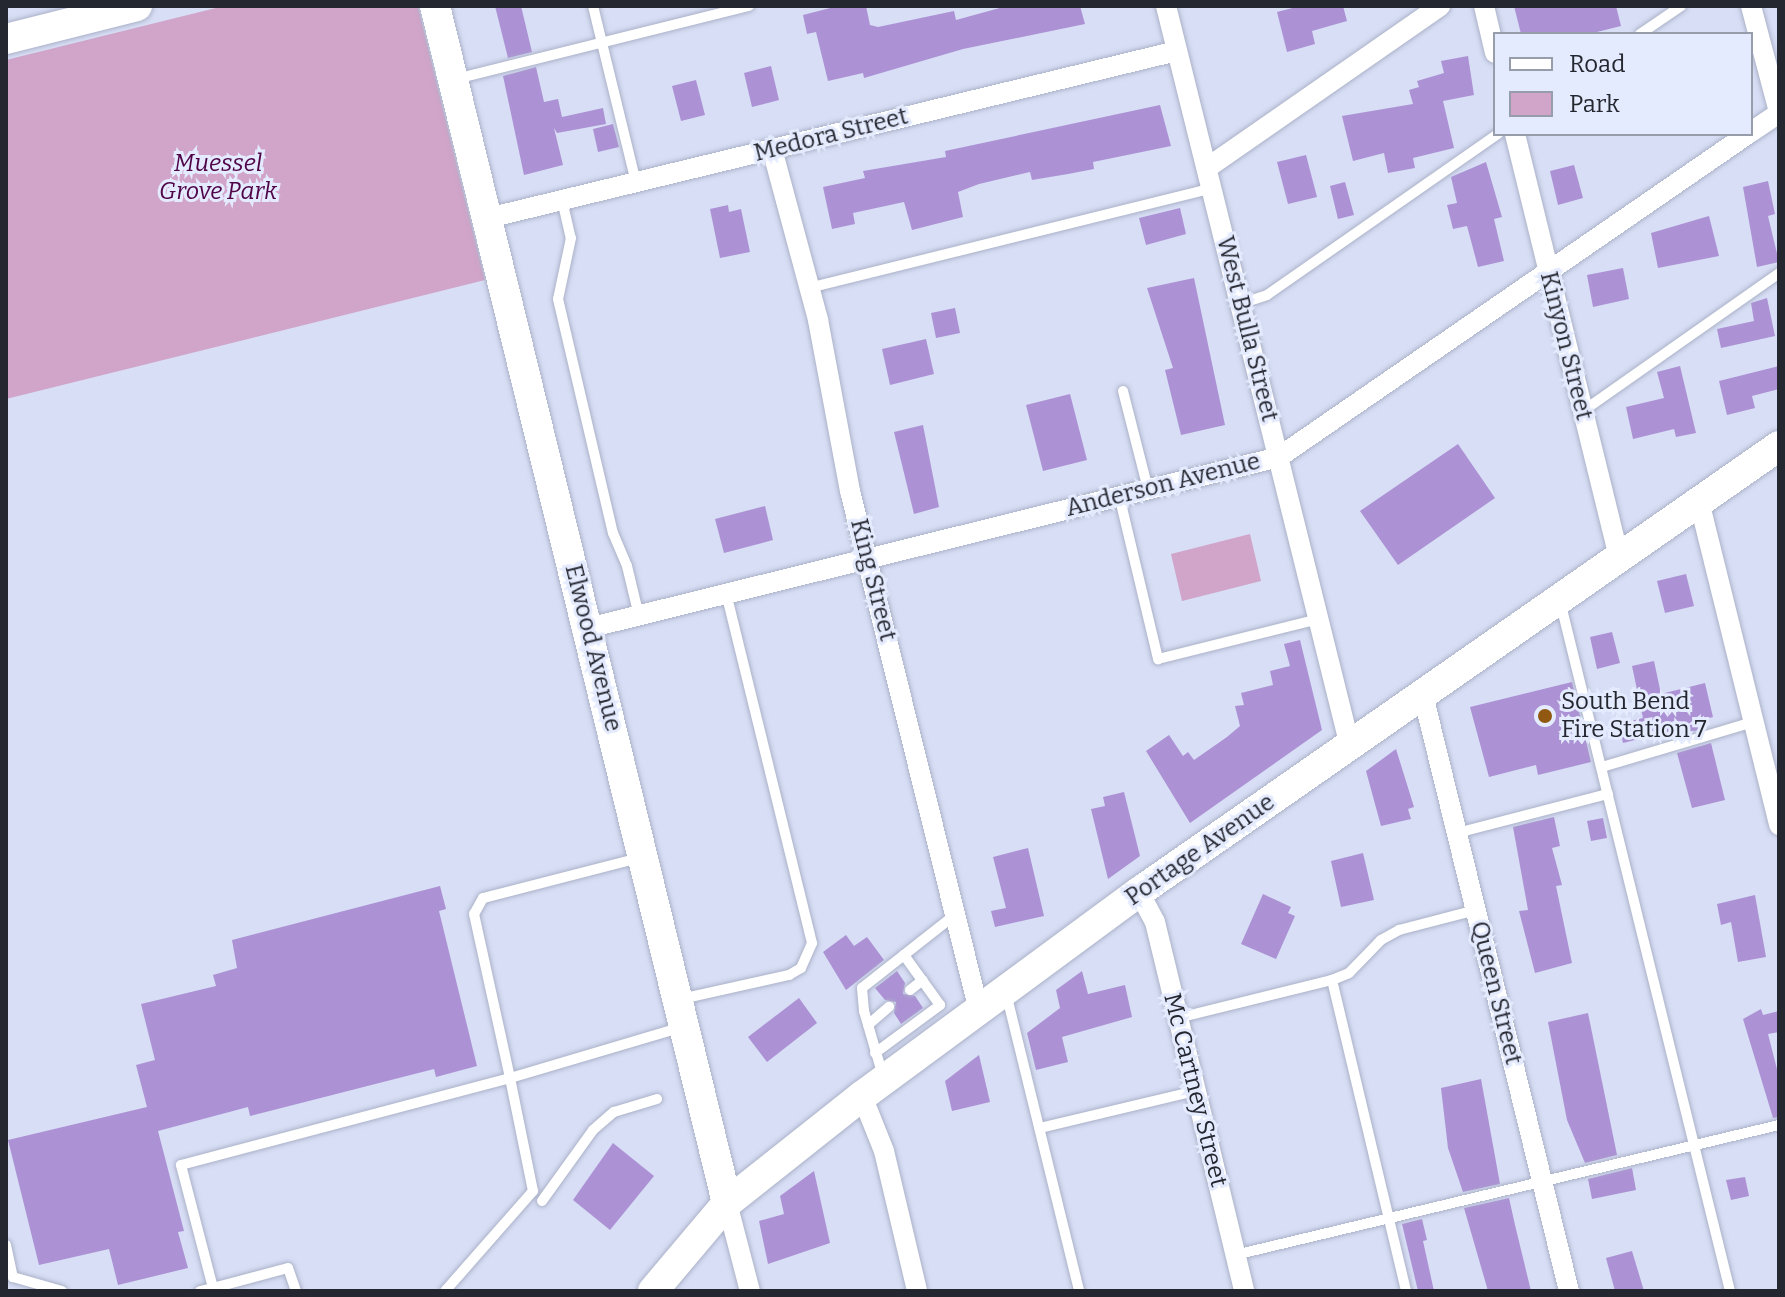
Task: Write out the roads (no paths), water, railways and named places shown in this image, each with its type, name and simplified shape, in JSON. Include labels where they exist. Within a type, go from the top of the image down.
[{"type":"main road","points":[[6,39],[137,6]]},
{"type":"main road","name":"Elwood Avenue","points":[[435,6],[484,219],[645,857],[727,1203]]},
{"type":"main road","name":"Portage Avenue","points":[[653,1291],[727,1203],[874,1076],[958,1014],[1006,991],[1139,892],[1779,446]]},
{"type":"street","name":"West Bulla Street","points":[[1166,6],[1350,746]]},
{"type":"street","points":[[1209,178],[1440,6]]},
{"type":"street","points":[[1484,6],[1493,44]]},
{"type":"street","points":[[1751,6],[1779,112]]},
{"type":"street","name":"Medora Street","points":[[484,219],[1177,51]]},
{"type":"street","name":"Anderson Avenue","points":[[1753,131],[1779,112]]},
{"type":"street","name":"Kinyon Street","points":[[1515,136],[1619,557]]},
{"type":"street","name":"Anderson Avenue","points":[[588,628],[1279,457],[1746,136]]},
{"type":"street","name":"King Street","points":[[772,149],[809,288],[850,491],[956,914],[958,1014]]},
{"type":"street","points":[[1699,501],[1779,825]]},
{"type":"street","name":"Queen Street","points":[[1423,695],[1569,1291]]},
{"type":"street","name":"Mc Cartney Street","points":[[1139,892],[1155,922],[1244,1291]]},
{"type":"street","points":[[874,1076],[884,1151],[917,1291]]},
{"type":"street","name":"Elwood Avenue","points":[[727,1203],[750,1291]]},
{"type":"lane","points":[[593,6],[636,183]]},
{"type":"lane","points":[[453,80],[603,45],[749,6]]},
{"type":"lane","points":[[1643,32],[1681,6]]},
{"type":"lane","points":[[1240,304],[1267,295],[1495,136]]},
{"type":"lane","points":[[809,288],[1209,178]]},
{"type":"lane","points":[[562,200],[571,238],[558,299],[609,517],[639,616]]},
{"type":"lane","points":[[1583,411],[1779,273]]},
{"type":"lane","points":[[1123,391],[1148,489]]},
{"type":"lane","points":[[1119,495],[1158,659],[1319,619]]},
{"type":"lane","points":[[213,1288],[181,1165],[510,1078],[801,968],[812,943],[726,594]]},
{"type":"lane","points":[[1560,599],[1730,1291]]},
{"type":"lane","points":[[1602,767],[1753,722]]},
{"type":"lane","points":[[1457,833],[1608,794]]},
{"type":"lane","points":[[445,1291],[533,1191],[474,914],[483,898],[645,857]]},
{"type":"lane","points":[[1178,1018],[1332,980],[1349,973],[1381,940],[1399,930],[1476,910]]},
{"type":"lane","points":[[874,1076],[862,988],[956,914]]},
{"type":"lane","points":[[904,955],[923,980],[958,1014]]},
{"type":"lane","points":[[910,990],[923,980]]},
{"type":"lane","points":[[1332,980],[1406,1291]]},
{"type":"lane","points":[[1006,991],[1079,1291]]},
{"type":"lane","points":[[868,1025],[889,1007]]},
{"type":"lane","points":[[1040,1128],[1195,1091]]},
{"type":"lane","points":[[542,1201],[593,1130],[614,1112],[657,1099]]},
{"type":"lane","points":[[1235,1255],[1779,1125]]},
{"type":"lane","points":[[6,1245],[13,1277],[62,1291]]},
{"type":"lane","points":[[200,1291],[288,1268],[296,1291]]},
{"type":"place","name":"South Bend Fire Station 7","points":[[1545,716]]},
{"type":"park label","name":"Muessel Grove Park","points":[[218,178]]}]
